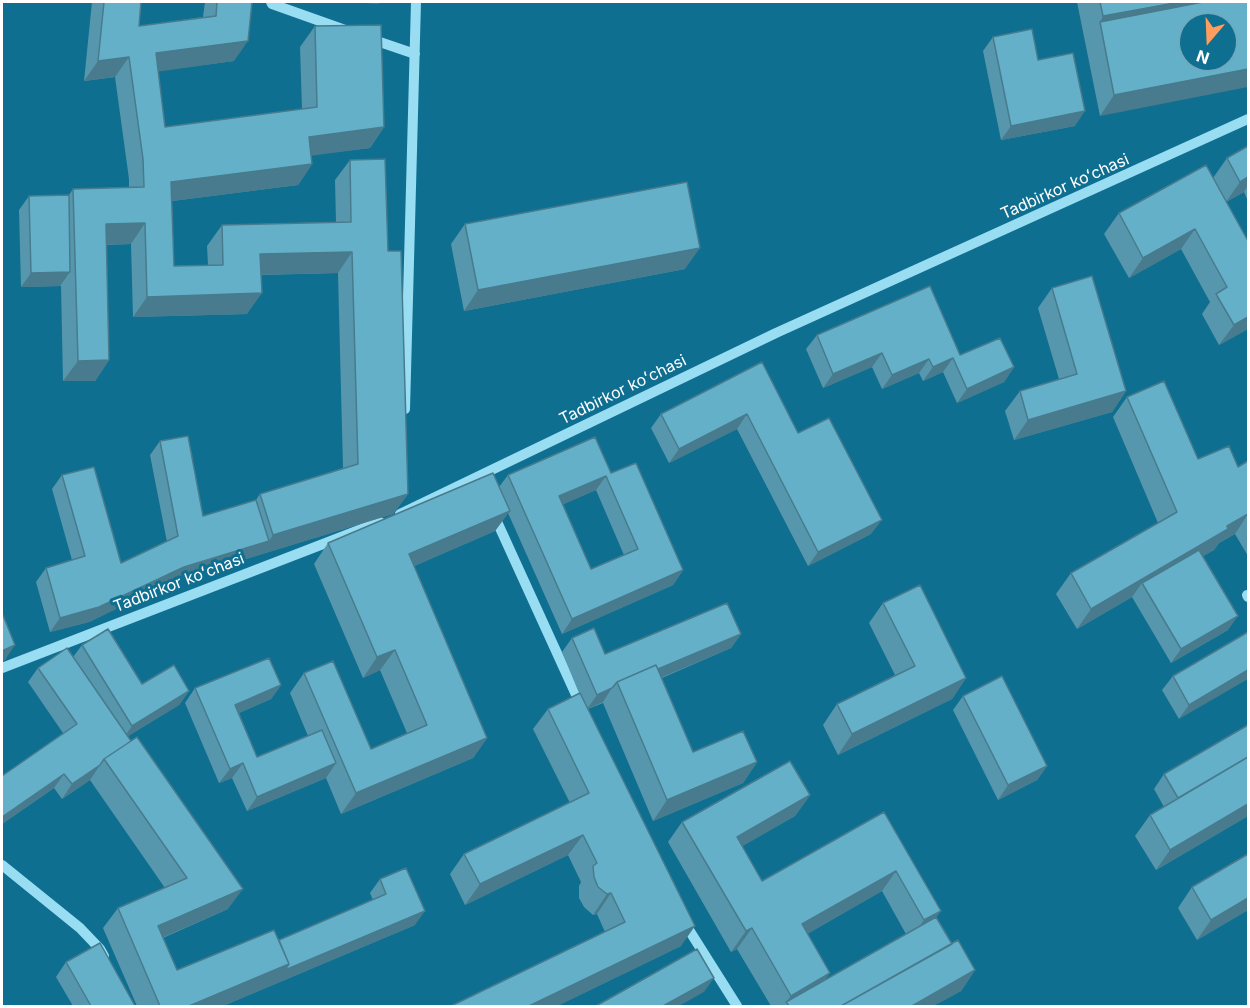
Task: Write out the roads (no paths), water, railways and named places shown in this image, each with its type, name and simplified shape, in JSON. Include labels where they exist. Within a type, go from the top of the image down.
[{"type":"street","points":[[271,2],[415,54]]},
{"type":"street","points":[[404,419],[416,2]]},
{"type":"street","name":"Tadbirkor koʻchasi","points":[[2,668],[402,513],[776,333],[1248,119]]},
{"type":"street","points":[[477,476],[482,487]]},
{"type":"street","points":[[402,501],[402,513]]},
{"type":"street","points":[[491,509],[585,714]]},
{"type":"street","points":[[2,865],[80,928],[100,949],[111,969]]},
{"type":"street","points":[[675,908],[737,1006]]}]
